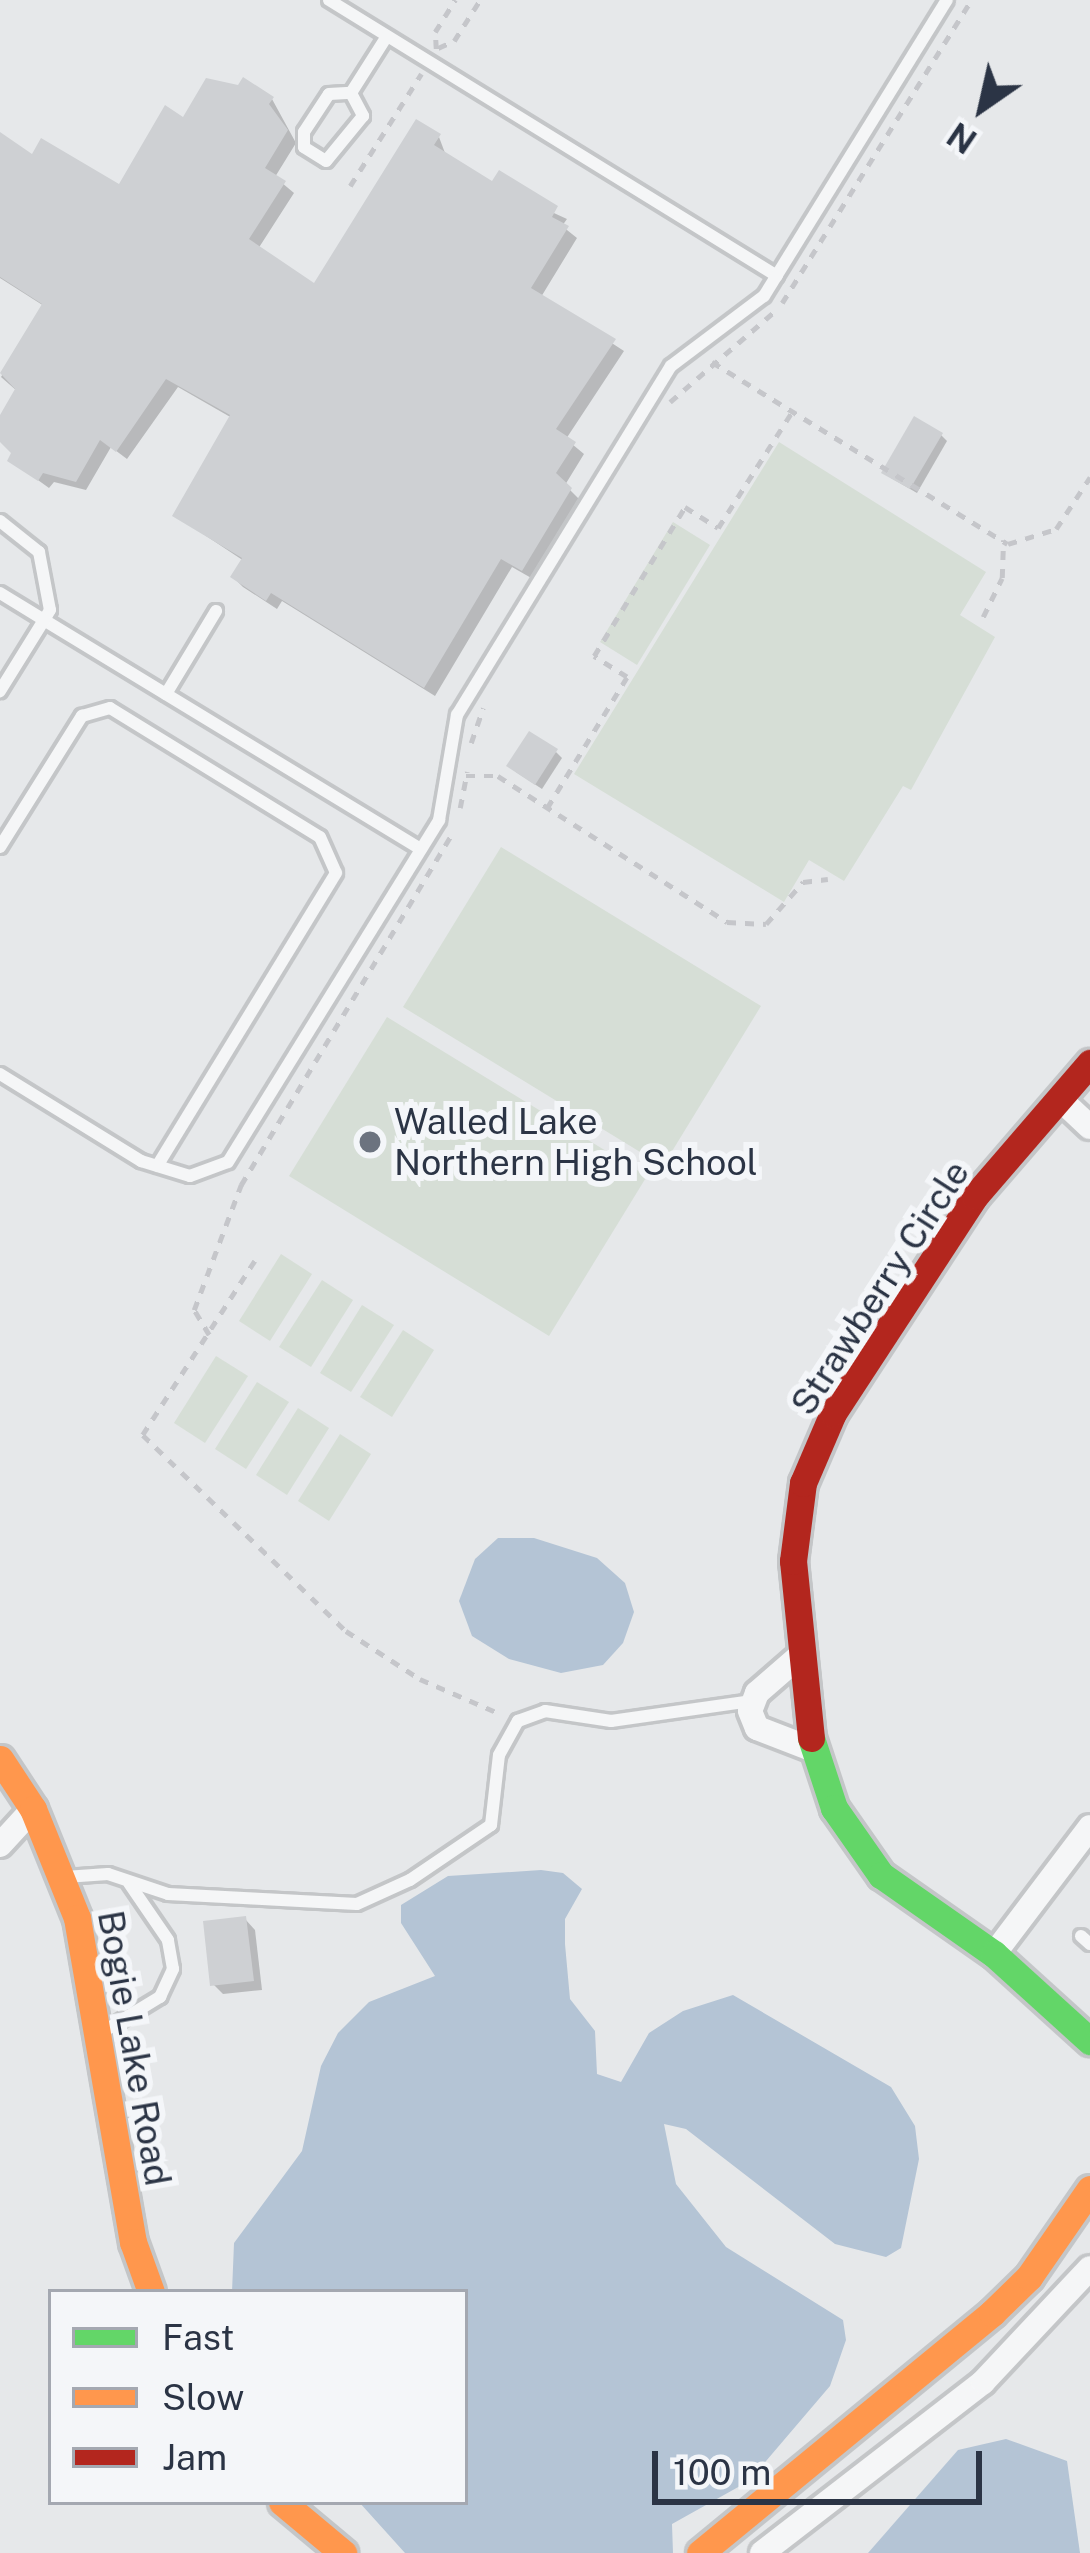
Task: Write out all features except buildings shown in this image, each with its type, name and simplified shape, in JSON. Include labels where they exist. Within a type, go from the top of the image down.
[{"type":"street","name":"Strawberry Circle","points":[[1090,1064],[976,1196],[833,1412],[803,1484],[796,1541],[802,1653],[814,1750],[834,1808],[881,1875],[994,1954],[1090,2041]]},
{"type":"street","points":[[1061,1101],[1090,1127]]},
{"type":"street","points":[[802,1653],[751,1701],[757,1728],[814,1750]]},
{"type":"street","name":"Bogie Lake Road","points":[[0,1759],[33,1809],[64,1877],[98,2035],[133,2242],[150,2289]]},
{"type":"street","points":[[0,1845],[33,1809]]},
{"type":"street","points":[[994,1954],[1090,1827]]},
{"type":"street","points":[[700,2553],[992,2313],[1029,2277],[1090,2189]]},
{"type":"street","points":[[762,2553],[1022,2344],[1090,2268]]},
{"type":"street","points":[[992,2313],[1022,2344]]},
{"type":"street","points":[[793,2480],[818,2512]]},
{"type":"street","points":[[286,2505],[343,2553]]},
{"type":"lane","points":[[329,0],[387,36],[432,55],[777,276]]},
{"type":"lane","points":[[0,1074],[157,1166],[190,1176],[228,1162],[439,820],[457,716],[659,385],[671,366],[747,314],[777,276],[947,0]]},
{"type":"lane","points":[[351,93],[387,36]]},
{"type":"lane","points":[[351,93],[363,116],[326,161],[304,147],[304,132],[329,94],[351,93]]},
{"type":"lane","points":[[0,521],[40,552],[50,610],[0,692]]},
{"type":"lane","points":[[0,593],[421,849]]},
{"type":"lane","points":[[166,694],[216,611]]},
{"type":"lane","points":[[0,847],[82,716],[110,709],[320,837],[336,873],[157,1166]]},
{"type":"lane","points":[[64,1877],[126,1880],[168,1894],[356,1904],[410,1880],[491,1826],[499,1755],[518,1721],[545,1711],[611,1721],[751,1701]]},
{"type":"lane","points":[[98,2035],[160,1997],[173,1969],[169,1940],[126,1880]]},
{"type":"path","points":[[350,186],[432,55],[435,32],[455,0]]},
{"type":"path","points":[[432,55],[454,41],[480,0]]},
{"type":"path","points":[[658,422],[712,362],[784,301],[970,0]]},
{"type":"path","points":[[712,362],[1003,541],[1022,544],[1056,529],[1090,477]]},
{"type":"path","points":[[547,808],[627,677],[594,656],[685,507],[718,528],[792,412]]},
{"type":"path","points":[[983,617],[1002,578],[1003,541]]},
{"type":"path","points":[[458,816],[485,703]]},
{"type":"path","points":[[466,776],[498,776],[728,922],[766,924],[803,882],[828,879]]},
{"type":"path","points":[[209,1335],[194,1310],[241,1185],[452,832]]},
{"type":"path","points":[[255,1261],[143,1435],[346,1631],[419,1678],[518,1721]]},
{"type":"shaded area","points":[[779,442],[986,572],[960,615],[995,637],[911,790],[903,786],[844,881],[809,860],[784,902],[574,774]]},
{"type":"shaded area","points":[[673,522],[710,545],[637,665],[600,642]]},
{"type":"shaded area","points":[[501,847],[761,1006],[663,1166],[403,1007]]},
{"type":"shaded area","points":[[387,1017],[647,1176],[549,1336],[289,1176]]},
{"type":"shaded area","points":[[281,1254],[312,1274],[270,1341],[239,1321]]},
{"type":"shaded area","points":[[322,1280],[353,1300],[311,1367],[279,1347]]},
{"type":"shaded area","points":[[362,1305],[394,1325],[351,1392],[320,1373]]},
{"type":"shaded area","points":[[403,1330],[434,1350],[392,1417],[360,1397]]},
{"type":"shaded area","points":[[216,1356],[248,1376],[205,1443],[174,1423]]},
{"type":"shaded area","points":[[257,1382],[289,1402],[246,1469],[215,1449]]},
{"type":"shaded area","points":[[298,1408],[329,1428],[287,1495],[256,1475]]},
{"type":"shaded area","points":[[340,1434],[371,1454],[329,1521],[298,1501]]},
{"type":"water","points":[[498,1538],[534,1538],[597,1558],[625,1583],[634,1612],[623,1643],[603,1665],[561,1673],[509,1659],[472,1636],[459,1601],[475,1559]]},
{"type":"water","points":[[541,1870],[563,1873],[582,1889],[565,1919],[565,1944],[570,1999],[595,2031],[597,2074],[621,2082],[649,2033],[683,2011],[733,1995],[891,2087],[915,2126],[919,2159],[901,2248],[886,2257],[835,2244],[686,2129],[664,2124],[676,2184],[726,2247],[843,2320],[846,2340],[830,2386],[749,2481],[672,2524],[673,2553],[405,2553],[362,2505],[468,2505],[468,2289],[232,2289],[234,2243],[302,2151],[321,2066],[338,2033],[369,2002],[435,1976],[401,1923],[401,1905],[448,1876]]},
{"type":"water","points":[[1006,2439],[1067,2461],[1080,2553],[868,2553],[958,2450]]},
{"type":"traffic: fast","points":[[811,1738],[834,1808],[881,1875],[994,1954],[1090,2041]]},
{"type":"traffic: slow","points":[[0,1759],[33,1809],[77,1918],[133,2242],[150,2289]]},
{"type":"traffic: slow","points":[[700,2553],[992,2313],[1029,2277],[1090,2189]]},
{"type":"traffic: slow","points":[[286,2505],[343,2553]]},
{"type":"traffic: jam","points":[[811,1738],[793,1561],[803,1483],[833,1413],[975,1196],[1090,1063]]},
{"type":"place","name":"Walled Lake Northern High School","points":[[370,1142]]}]
